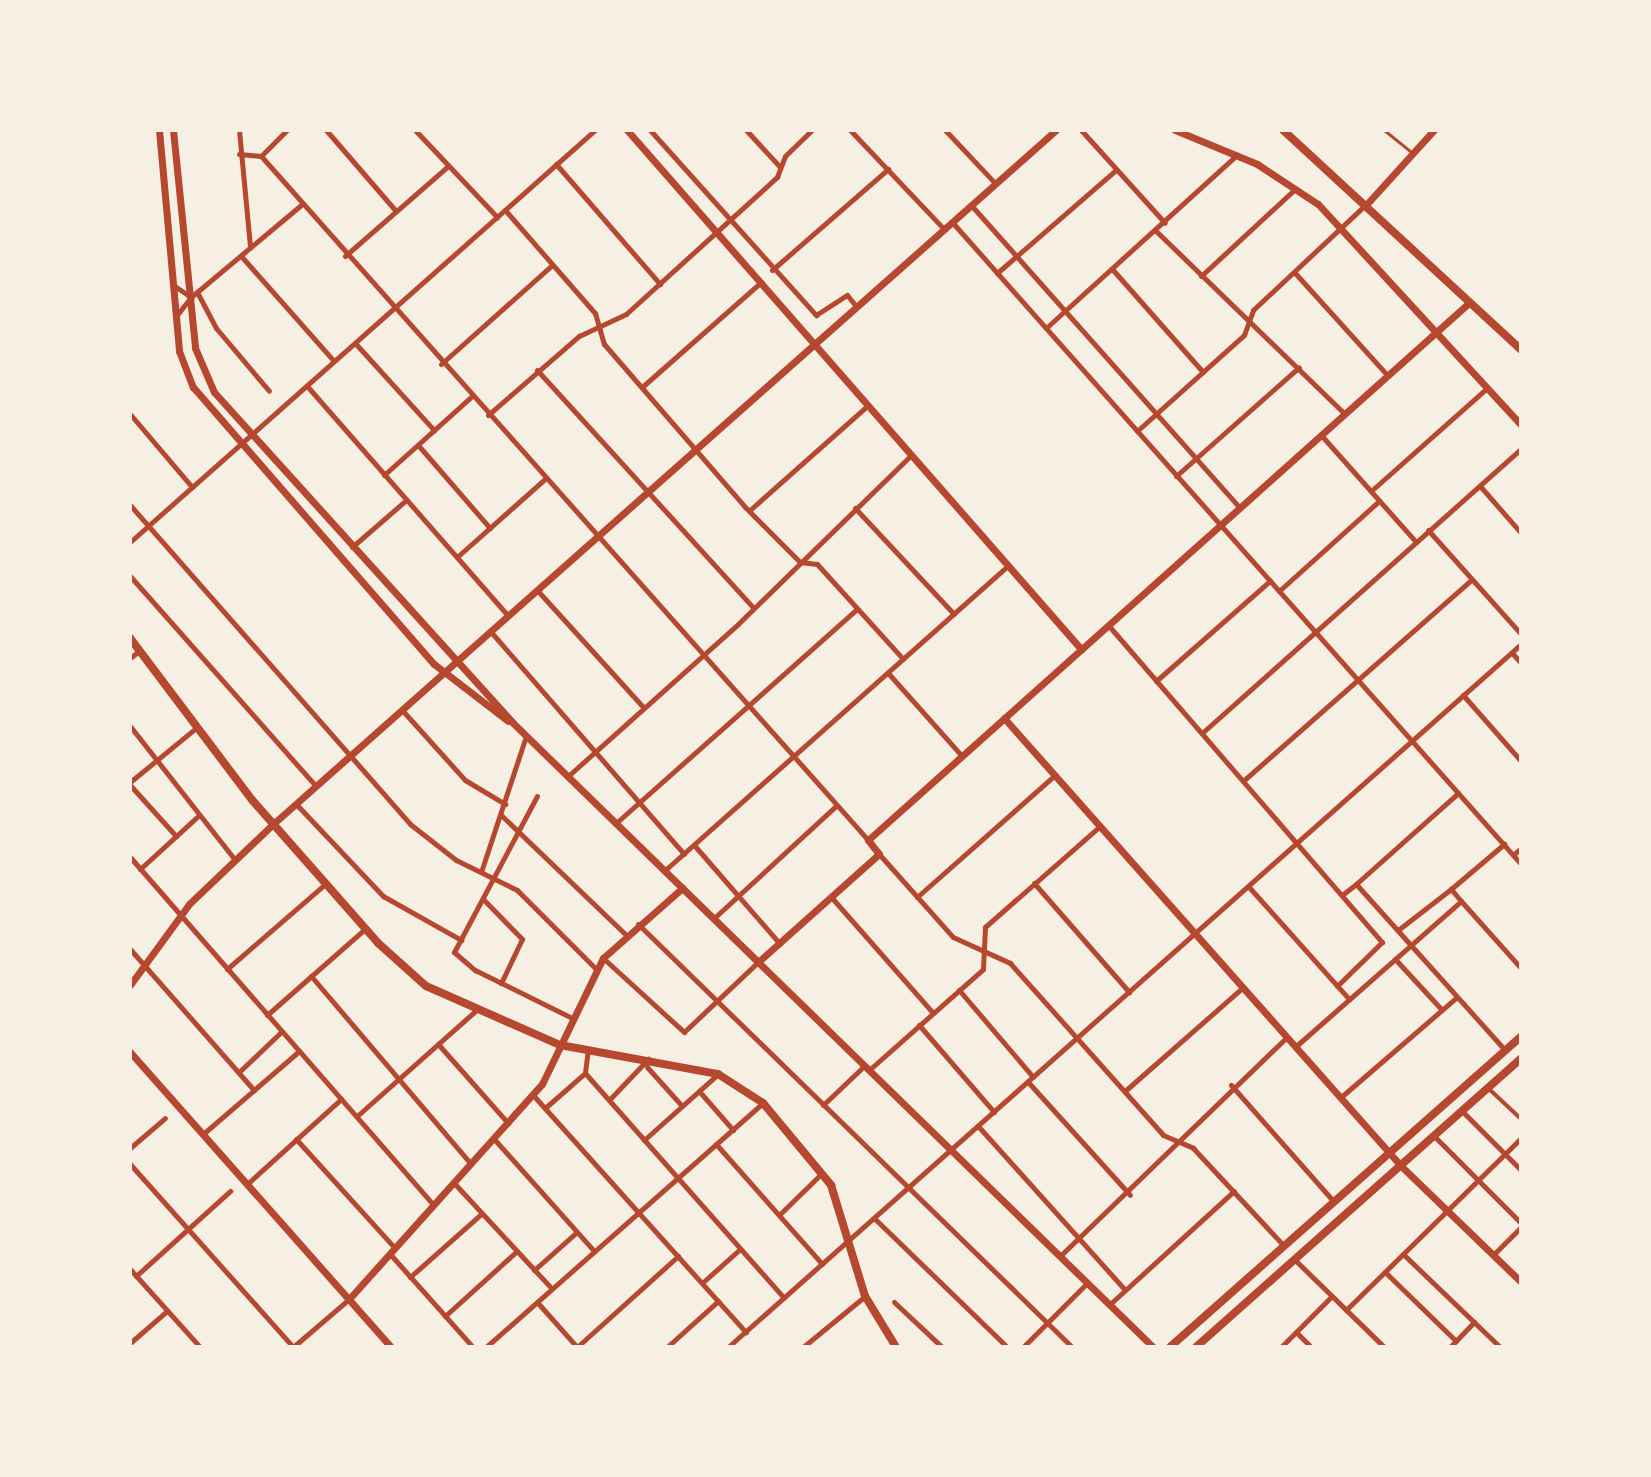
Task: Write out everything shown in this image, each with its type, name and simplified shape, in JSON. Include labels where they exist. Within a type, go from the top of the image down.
[{"type":"main road","points":[[1283,130],[1521,350]]},
{"type":"main road","points":[[130,638],[196,728],[273,824],[365,929],[426,986],[474,1012],[560,1045],[718,1074],[763,1103],[822,1173],[849,1239],[865,1296],[896,1347]]},
{"type":"main road","points":[[1170,1347],[1521,1037]]},
{"type":"main road","points":[[1196,1347],[1519,1064]]},
{"type":"street","points":[[159,130],[175,317],[193,387],[444,674],[512,722]]},
{"type":"street","points":[[173,130],[194,295],[198,365],[252,434],[512,722],[1153,1347]]},
{"type":"street","points":[[239,130],[250,248]]},
{"type":"street","points":[[261,156],[287,130]]},
{"type":"street","points":[[326,130],[396,211]]},
{"type":"street","points":[[415,130],[497,217]]},
{"type":"street","points":[[130,542],[595,130]]},
{"type":"street","points":[[627,130],[1081,649]]},
{"type":"street","points":[[650,130],[772,270],[820,318],[847,295],[856,306]]},
{"type":"street","points":[[746,130],[781,168]]},
{"type":"street","points":[[488,415],[579,336],[601,331],[731,222],[812,130]]},
{"type":"street","points":[[850,130],[944,229]]},
{"type":"street","points":[[945,130],[995,183]]},
{"type":"street","points":[[1081,130],[1165,223]]},
{"type":"street","points":[[1175,130],[1238,154],[1296,187],[1344,228],[1521,425]]},
{"type":"street","points":[[1137,431],[1244,335],[1248,321],[1344,228],[1434,130]]},
{"type":"street","points":[[130,985],[179,915],[273,824],[1052,131]]},
{"type":"street","points":[[239,154],[261,156],[392,310],[953,937],[1010,963],[1126,1090],[1176,1141],[1193,1148],[1285,1247]]},
{"type":"street","points":[[1046,328],[1238,154]]},
{"type":"street","points":[[556,164],[660,284]]},
{"type":"street","points":[[345,256],[448,166]]},
{"type":"street","points":[[772,270],[888,169]]},
{"type":"street","points":[[997,273],[1116,170]]},
{"type":"street","points":[[1201,276],[1296,187]]},
{"type":"street","points":[[175,317],[194,295],[301,205]]},
{"type":"street","points":[[971,205],[1239,507]]},
{"type":"street","points":[[505,210],[552,265],[601,331],[604,344],[696,449],[800,562],[817,564],[903,659]]},
{"type":"street","points":[[952,222],[1521,864]]},
{"type":"street","points":[[1156,231],[1345,414]]},
{"type":"street","points":[[241,256],[334,361]]},
{"type":"street","points":[[441,364],[552,265]]},
{"type":"street","points":[[1113,270],[1203,372]]},
{"type":"street","points":[[1295,273],[1388,376]]},
{"type":"street","points":[[642,387],[761,282]]},
{"type":"street","points":[[172,284],[194,295],[216,328],[269,391]]},
{"type":"street","points":[[868,840],[1470,302]]},
{"type":"street","points":[[355,343],[434,430]]},
{"type":"street","points":[[1176,476],[1299,367]]},
{"type":"street","points":[[537,370],[753,607]]},
{"type":"street","points":[[307,386],[508,616]]},
{"type":"street","points":[[1371,491],[1488,387]]},
{"type":"street","points":[[384,475],[471,397]]},
{"type":"street","points":[[751,509],[867,406]]},
{"type":"street","points":[[130,414],[192,487]]},
{"type":"street","points":[[1321,435],[1416,542]]},
{"type":"street","points":[[418,445],[490,528]]},
{"type":"street","points":[[1202,733],[1521,449]]},
{"type":"street","points":[[567,777],[703,656],[911,455]]},
{"type":"street","points":[[457,557],[545,479]]},
{"type":"street","points":[[1480,486],[1521,533]]},
{"type":"street","points":[[351,547],[406,500]]},
{"type":"street","points":[[1279,591],[1380,501]]},
{"type":"street","points":[[130,505],[418,832],[523,895],[595,968]]},
{"type":"street","points":[[855,508],[954,614]]},
{"type":"street","points":[[1428,530],[1521,634]]},
{"type":"street","points":[[664,871],[1009,565]]},
{"type":"street","points":[[130,576],[316,786]]},
{"type":"street","points":[[1243,781],[1472,579]]},
{"type":"street","points":[[1156,681],[1270,581]]},
{"type":"street","points":[[537,590],[644,709]]},
{"type":"street","points":[[616,824],[857,609]]},
{"type":"street","points":[[1108,625],[1297,842],[1383,947],[1337,986]]},
{"type":"street","points":[[491,632],[684,854]]},
{"type":"street","points":[[733,1346],[849,1239],[1521,644]]},
{"type":"street","points":[[130,658],[139,651]]},
{"type":"street","points":[[1512,653],[1521,663]]},
{"type":"street","points":[[888,673],[962,756]]},
{"type":"street","points":[[1463,695],[1521,761]]},
{"type":"street","points":[[402,710],[465,780],[505,804]]},
{"type":"street","points":[[1004,718],[1390,1154],[1521,1282]]},
{"type":"street","points":[[130,726],[197,817],[235,861]]},
{"type":"street","points":[[176,836],[130,783],[155,759],[196,728]]},
{"type":"street","points":[[481,872],[526,736]]},
{"type":"street","points":[[917,897],[1055,775]]},
{"type":"street","points":[[1342,895],[1458,793]]},
{"type":"street","points":[[537,796],[454,952],[501,983],[570,1017]]},
{"type":"street","points":[[296,804],[383,896],[461,940]]},
{"type":"street","points":[[713,919],[837,806]]},
{"type":"street","points":[[501,815],[626,935]]},
{"type":"street","points":[[140,869],[197,817]]},
{"type":"street","points":[[823,1105],[983,969],[982,930],[1100,826]]},
{"type":"street","points":[[1398,930],[1504,844]]},
{"type":"street","points":[[694,845],[736,898],[780,944]]},
{"type":"street","points":[[1513,855],[1521,848]]},
{"type":"street","points":[[603,958],[684,1032],[879,854]]},
{"type":"street","points":[[130,857],[434,1205]]},
{"type":"street","points":[[1034,883],[1129,992]]},
{"type":"street","points":[[227,969],[325,884]]},
{"type":"street","points":[[1356,884],[1506,1051]]},
{"type":"street","points":[[1248,886],[1349,999]]},
{"type":"street","points":[[130,1164],[293,1347],[349,1299],[533,1095],[595,968],[626,935],[682,888]]},
{"type":"street","points":[[1451,889],[1521,968]]},
{"type":"street","points":[[832,898],[933,1013]]},
{"type":"street","points":[[483,899],[522,939],[501,983]]},
{"type":"street","points":[[1295,1047],[1461,901]]},
{"type":"street","points":[[638,924],[1072,1347]]},
{"type":"street","points":[[267,1015],[365,929]]},
{"type":"street","points":[[130,949],[254,1090]]},
{"type":"street","points":[[1395,959],[1442,1010]]},
{"type":"street","points":[[311,976],[471,1164]]},
{"type":"street","points":[[1126,1090],[1243,987]]},
{"type":"street","points":[[959,990],[1030,1080],[1130,1195]]},
{"type":"street","points":[[1341,1097],[1457,997]]},
{"type":"street","points":[[357,1116],[474,1012]]},
{"type":"street","points":[[919,1025],[994,1112]]},
{"type":"street","points":[[239,1072],[281,1032]]},
{"type":"street","points":[[1060,1256],[1171,1156],[1176,1141],[1231,1085],[1287,1037]]},
{"type":"street","points":[[438,1044],[508,1123]]},
{"type":"street","points":[[545,1108],[585,1073],[588,1050]]},
{"type":"street","points":[[203,1134],[299,1051]]},
{"type":"street","points":[[130,1052],[391,1347]]},
{"type":"street","points":[[609,1100],[648,1063],[682,1106]]},
{"type":"street","points":[[585,1073],[784,1298]]},
{"type":"street","points":[[644,1140],[718,1074]]},
{"type":"street","points":[[1231,1085],[1335,1203]]},
{"type":"street","points":[[1488,1088],[1521,1119]]},
{"type":"street","points":[[699,1091],[733,1130]]},
{"type":"street","points":[[533,1095],[746,1332]]},
{"type":"street","points":[[247,1184],[341,1099]]},
{"type":"street","points":[[486,1347],[763,1103]]},
{"type":"street","points":[[1462,1111],[1521,1170]]},
{"type":"street","points":[[130,1148],[165,1118]]},
{"type":"street","points":[[978,1126],[1125,1290]]},
{"type":"street","points":[[1434,1136],[1521,1225],[1493,1255]]},
{"type":"street","points":[[1346,1310],[1521,1138]]},
{"type":"street","points":[[296,1139],[392,1251],[410,1277],[473,1347]]},
{"type":"street","points":[[494,1139],[594,1252]]},
{"type":"street","points":[[716,1144],[822,1264]]},
{"type":"street","points":[[779,1215],[822,1173]]},
{"type":"street","points":[[454,1183],[552,1289]]},
{"type":"street","points":[[136,1276],[230,1191]]},
{"type":"street","points":[[1109,1305],[1234,1191]]},
{"type":"street","points":[[410,1277],[482,1213]]},
{"type":"street","points":[[874,1218],[1007,1347]]},
{"type":"street","points":[[534,1270],[577,1232]]},
{"type":"street","points":[[702,1283],[740,1249]]},
{"type":"street","points":[[445,1316],[517,1251]]},
{"type":"street","points":[[1403,1254],[1500,1347]]},
{"type":"street","points":[[537,1302],[577,1347],[678,1256]]},
{"type":"street","points":[[1294,1259],[1384,1347]]},
{"type":"street","points":[[130,1269],[200,1347]]},
{"type":"street","points":[[1385,1272],[1456,1341]]},
{"type":"street","points":[[1023,1347],[1087,1283]]},
{"type":"street","points":[[805,1346],[865,1296]]},
{"type":"street","points":[[1281,1347],[1332,1296]]},
{"type":"street","points":[[667,1347],[718,1301]]},
{"type":"street","points":[[894,1302],[942,1347]]},
{"type":"street","points":[[130,1343],[167,1311]]},
{"type":"street","points":[[1450,1347],[1474,1322]]},
{"type":"street","points":[[1296,1332],[1311,1347]]},
{"type":"street","points":[[565,1347],[572,1341]]},
{"type":"lane","points":[[1384,130],[1412,154]]}]
